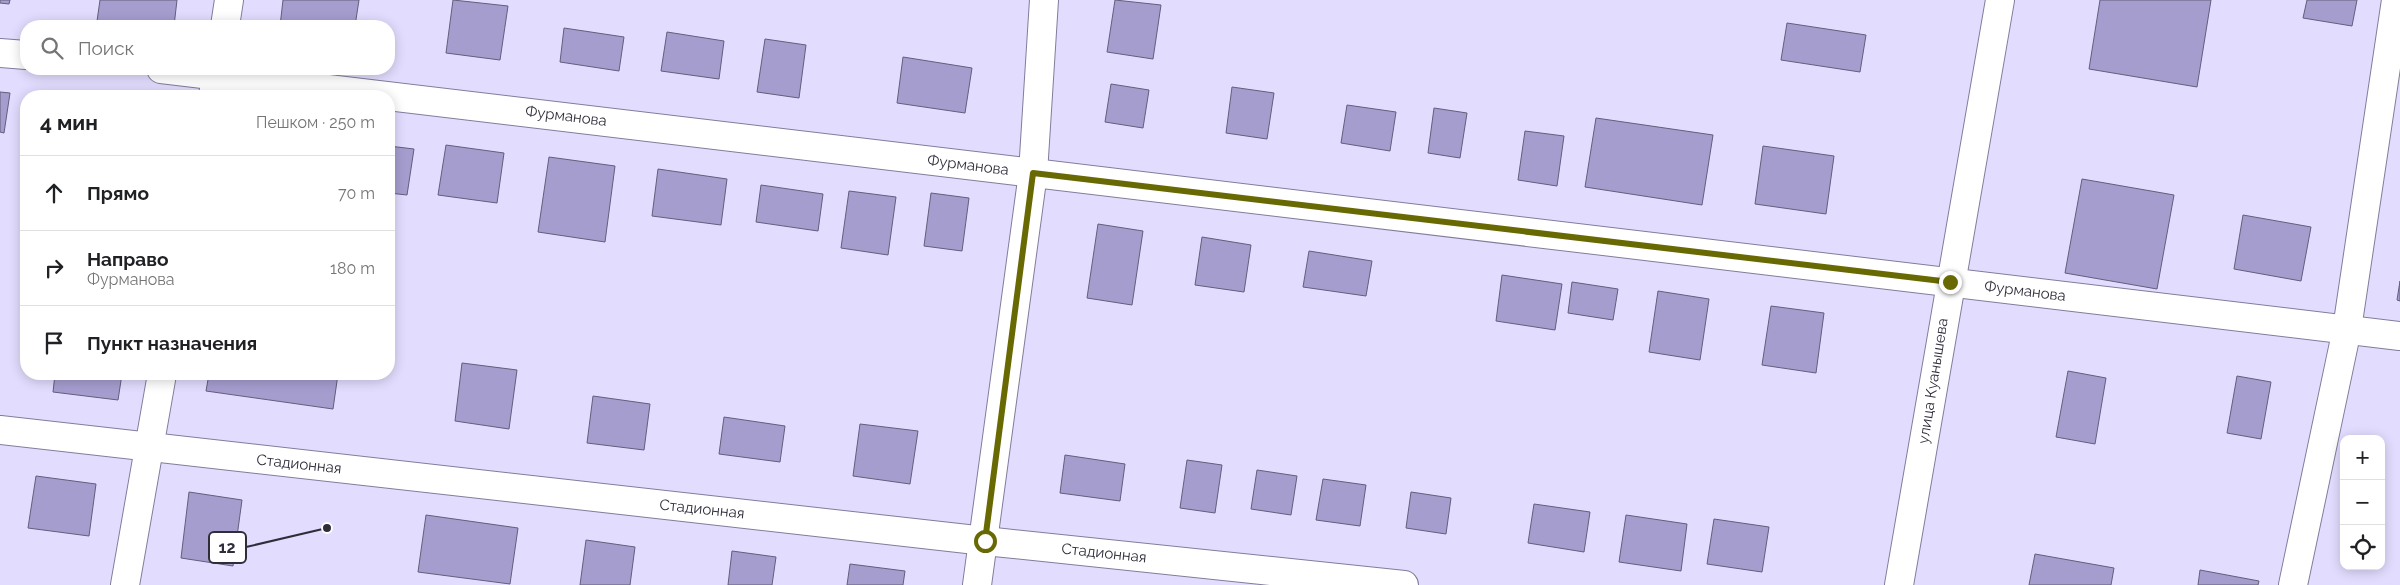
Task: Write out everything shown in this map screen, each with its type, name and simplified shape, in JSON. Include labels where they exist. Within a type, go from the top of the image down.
[{"type":"street","points":[[226,20],[229,0]]},
{"type":"street","points":[[977,585],[985,541],[1033,173],[1044,0]]},
{"type":"street","name":"улица Куанышева","points":[[1899,585],[2000,0]]},
{"type":"street","points":[[2293,585],[2347,329],[2396,0]]},
{"type":"street","points":[[0,53],[20,55]]},
{"type":"street","name":"Фурманова","points":[[191,75],[216,80],[304,90]]},
{"type":"street","name":"Фурманова","points":[[395,100],[1033,173],[2400,336]]},
{"type":"street","points":[[124,585],[161,380]]},
{"type":"street","name":"Стадионная","points":[[0,430],[985,541],[1404,585]]},
{"type":"building","points":[[0,0],[10,0],[9,4],[0,3]]},
{"type":"building","points":[[100,0],[177,0],[175,20],[97,20]]},
{"type":"building","points":[[283,0],[359,0],[356,20],[281,20]]},
{"type":"building","points":[[453,0],[508,6],[500,60],[446,53]]},
{"type":"building","points":[[1115,0],[1161,5],[1153,59],[1107,52]]},
{"type":"building","points":[[2100,0],[2211,0],[2197,87],[2089,69]]},
{"type":"building","points":[[2307,0],[2357,0],[2352,26],[2303,18]]},
{"type":"building","points":[[1787,23],[1866,35],[1860,72],[1781,60]]},
{"type":"building","points":[[564,28],[624,37],[619,71],[560,62]]},
{"type":"building","points":[[667,32],[724,41],[719,79],[661,71]]},
{"type":"building","points":[[765,39],[806,45],[799,98],[757,92]]},
{"type":"building","points":[[903,57],[972,68],[965,113],[897,103]]},
{"type":"building","points":[[1111,84],[1149,90],[1143,128],[1105,122]]},
{"type":"building","points":[[1232,87],[1274,93],[1267,139],[1226,133]]},
{"type":"building","points":[[0,92],[10,93],[4,133],[0,132]]},
{"type":"building","points":[[1347,105],[1396,112],[1390,151],[1341,143]]},
{"type":"building","points":[[1434,108],[1467,113],[1460,158],[1428,153]]},
{"type":"building","points":[[1596,118],[1713,135],[1702,205],[1585,187]]},
{"type":"building","points":[[1525,131],[1564,136],[1557,186],[1518,180]]},
{"type":"building","points":[[446,145],[504,153],[497,203],[438,195]]},
{"type":"building","points":[[1763,146],[1834,156],[1826,214],[1755,204]]},
{"type":"building","points":[[395,147],[414,149],[407,195],[395,194]]},
{"type":"building","points":[[549,157],[615,166],[605,242],[538,232]]},
{"type":"building","points":[[658,169],[727,179],[721,225],[652,216]]},
{"type":"building","points":[[2082,179],[2174,195],[2157,289],[2065,273]]},
{"type":"building","points":[[761,185],[823,194],[818,231],[756,222]]},
{"type":"building","points":[[849,191],[896,197],[888,255],[841,248]]},
{"type":"building","points":[[931,193],[969,198],[962,251],[924,246]]},
{"type":"building","points":[[2243,215],[2311,227],[2301,281],[2234,269]]},
{"type":"building","points":[[1098,224],[1143,231],[1132,305],[1087,298]]},
{"type":"building","points":[[1202,237],[1251,245],[1244,292],[1195,285]]},
{"type":"building","points":[[1309,251],[1372,261],[1366,296],[1303,287]]},
{"type":"building","points":[[1502,275],[1562,284],[1555,330],[1496,321]]},
{"type":"building","points":[[2400,281],[2400,301],[2397,300]]},
{"type":"building","points":[[1572,282],[1618,289],[1613,320],[1568,313]]},
{"type":"building","points":[[1658,291],[1709,299],[1700,360],[1649,352]]},
{"type":"building","points":[[1771,306],[1824,313],[1816,373],[1762,365]]},
{"type":"building","points":[[462,363],[517,370],[509,429],[455,421]]},
{"type":"building","points":[[2068,371],[2106,378],[2095,444],[2056,437]]},
{"type":"building","points":[[2237,376],[2271,382],[2261,439],[2227,433]]},
{"type":"building","points":[[54,380],[121,380],[118,400],[53,392]]},
{"type":"building","points":[[208,380],[337,380],[333,409],[206,391]]},
{"type":"building","points":[[593,396],[650,404],[644,450],[587,443]]},
{"type":"building","points":[[724,417],[785,426],[780,462],[719,454]]},
{"type":"building","points":[[860,424],[918,431],[910,484],[853,476]]},
{"type":"building","points":[[1065,455],[1125,464],[1120,501],[1060,493]]},
{"type":"building","points":[[1187,460],[1222,465],[1215,513],[1180,508]]},
{"type":"building","points":[[1257,470],[1297,476],[1291,515],[1251,509]]},
{"type":"building","points":[[36,476],[96,484],[89,536],[28,528]]},
{"type":"building","points":[[1323,479],[1366,485],[1360,526],[1316,520]]},
{"type":"building","points":[[189,492],[242,500],[233,566],[181,558]]},
{"type":"building","points":[[1411,492],[1451,498],[1446,534],[1406,528]]},
{"type":"building","points":[[1534,504],[1590,512],[1584,552],[1528,543]]},
{"type":"building","points":[[426,515],[518,528],[510,584],[418,572]]},
{"type":"building","points":[[1626,515],[1687,524],[1681,571],[1619,562]]},
{"type":"building","points":[[1714,519],[1769,527],[1762,572],[1707,564]]},
{"type":"building","points":[[586,540],[635,547],[630,585],[580,585]]},
{"type":"building","points":[[732,551],[776,557],[772,585],[728,585]]},
{"type":"building","points":[[2035,554],[2114,568],[2111,585],[2029,585]]},
{"type":"building","points":[[850,564],[905,571],[903,585],[847,585]]},
{"type":"building","points":[[2200,570],[2259,581],[2258,585],[2198,585]]},
{"type":"place","name":"12","points":[[327,528]]},
{"type":"route","points":[[985,541],[1033,173],[1950,282]]}]
